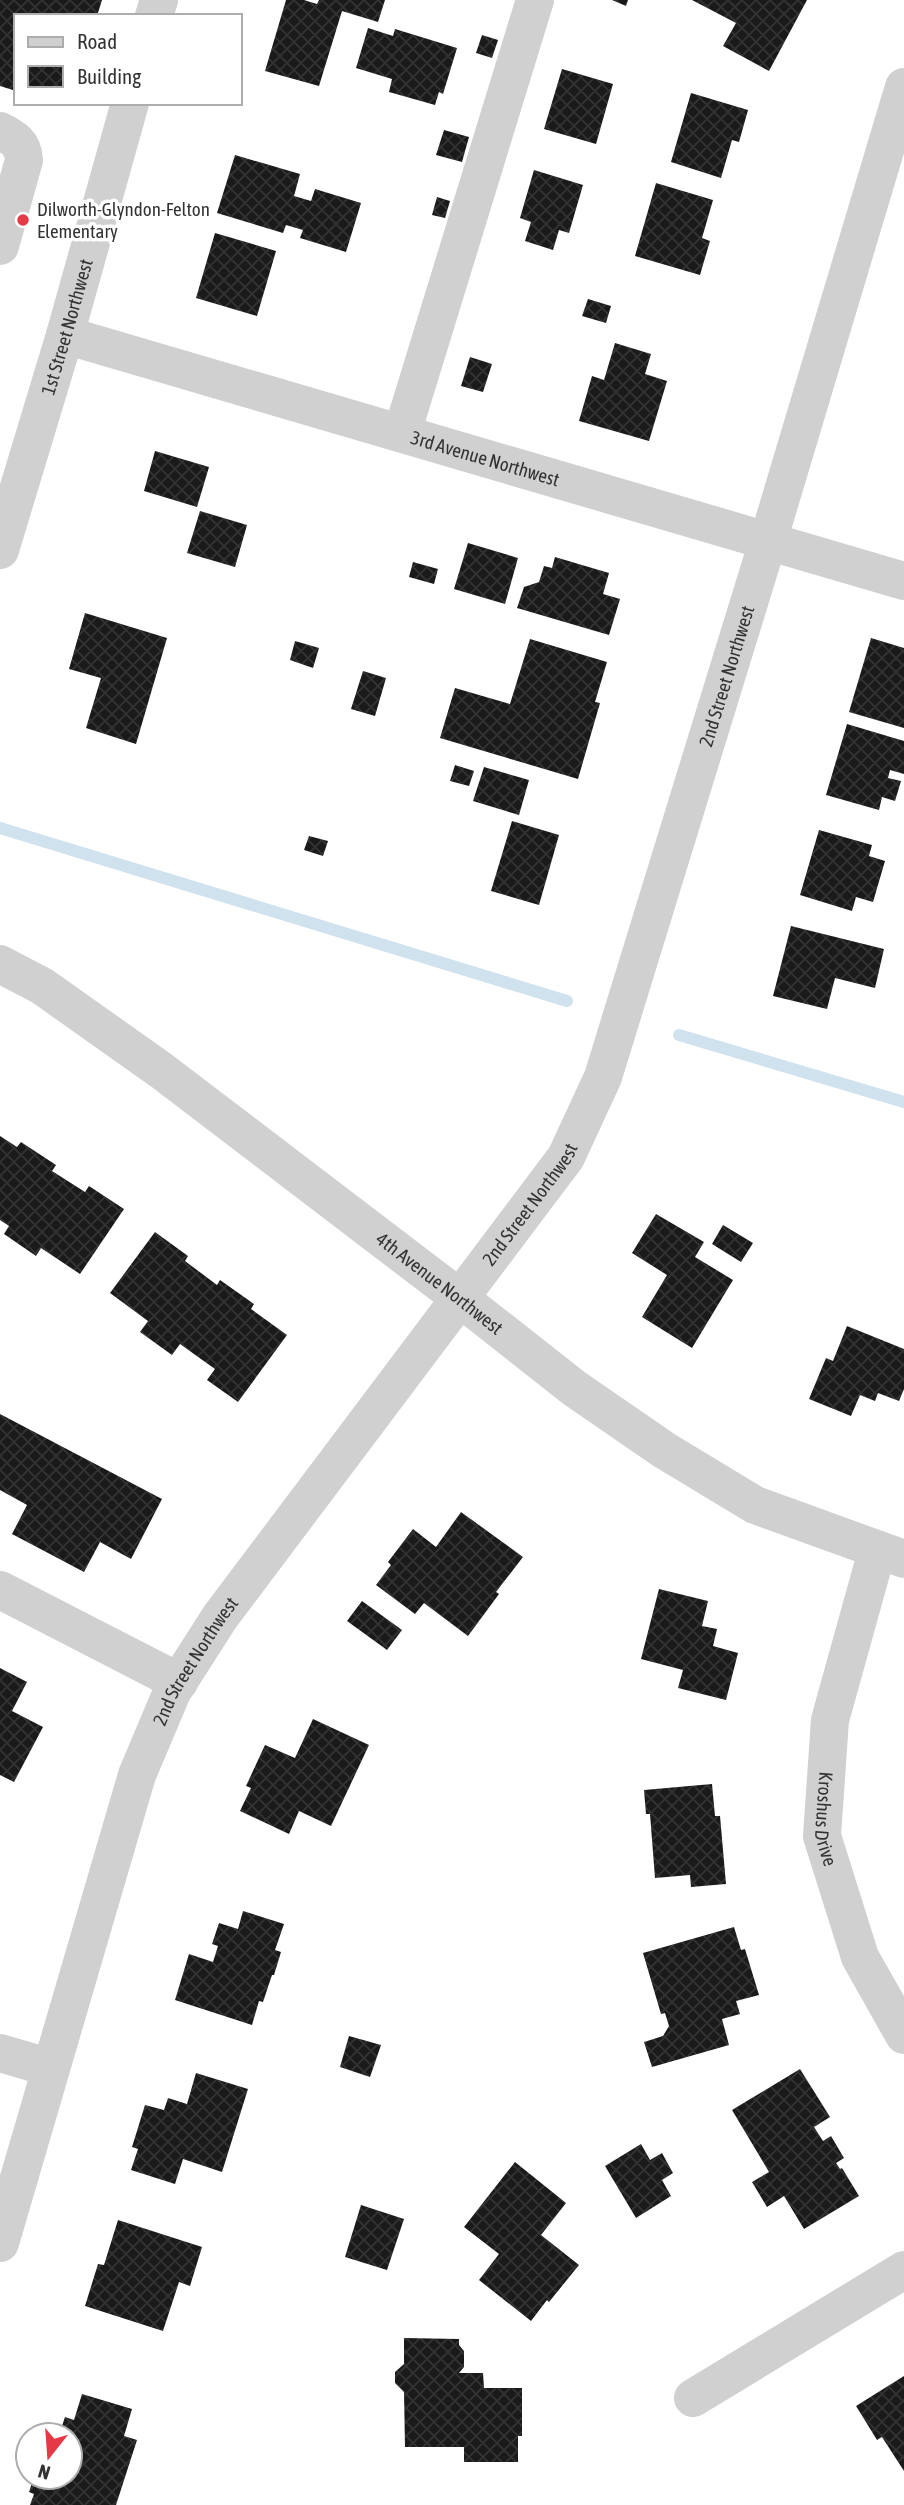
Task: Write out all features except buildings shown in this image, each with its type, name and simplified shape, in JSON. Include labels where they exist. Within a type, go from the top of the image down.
[{"type":"street","points":[[402,433],[535,0]]},
{"type":"street","name":"2nd Street Northwest","points":[[0,2243],[137,1775],[172,1692],[220,1617],[566,1157],[603,1077],[904,87]]},
{"type":"street","name":"1st Street Northwest","points":[[0,550],[65,335],[129,105]]},
{"type":"street","points":[[0,131],[15,139],[23,149],[24,160],[3,227]]},
{"type":"street","name":"3rd Avenue Northwest","points":[[65,335],[904,581]]},
{"type":"street","name":"4th Avenue Northwest","points":[[0,964],[42,986],[162,1071],[574,1388],[664,1450],[755,1505],[891,1555]]},
{"type":"street","name":"Kroshus Drive","points":[[891,1555],[830,1720],[822,1836],[860,1956],[904,2035]]},
{"type":"street","points":[[0,1590],[179,1682]]},
{"type":"street","points":[[0,2053],[51,2068]]},
{"type":"street","points":[[693,2398],[904,2270]]},
{"type":"waterway","points":[[0,828],[567,1001]]},
{"type":"waterway","points":[[679,1035],[904,1102]]},
{"type":"place","name":"Dilworth-Glyndon-Felton Elementary","points":[[23,220]]}]
